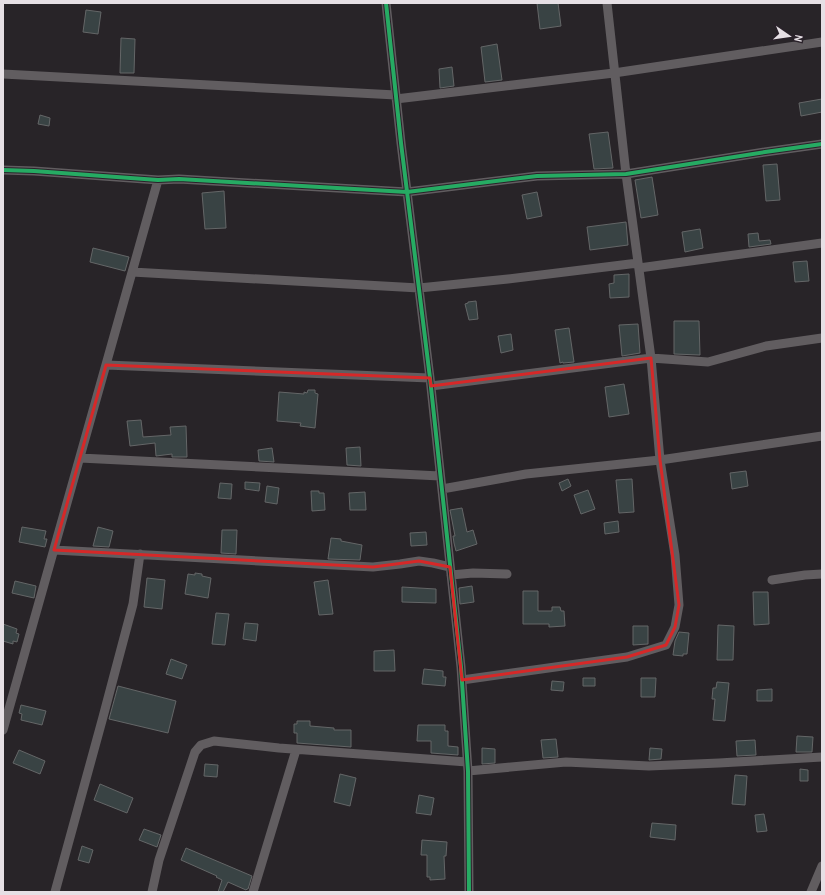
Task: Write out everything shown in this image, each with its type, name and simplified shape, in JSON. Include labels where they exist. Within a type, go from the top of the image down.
[{"type":"street","points":[[386,3],[407,192],[431,382],[462,680],[468,767],[469,892]]},
{"type":"street","points":[[462,680],[627,657],[666,644],[675,627],[679,605],[675,555],[660,460],[651,358],[626,174],[607,3]]},
{"type":"street","points":[[3,74],[396,97],[614,73],[822,42]]},
{"type":"street","points":[[3,170],[158,180],[180,179],[407,192],[537,176],[626,174],[822,144]]},
{"type":"street","points":[[3,730],[158,180]]},
{"type":"street","points":[[132,272],[419,288],[638,265],[822,243]]},
{"type":"street","points":[[106,365],[431,382],[651,358],[708,362],[766,346],[822,338]]},
{"type":"street","points":[[442,489],[526,474],[660,460],[822,436]]},
{"type":"street","points":[[80,458],[440,476]]},
{"type":"street","points":[[54,550],[374,567],[419,561],[432,563],[451,571],[507,574]]},
{"type":"street","points":[[55,892],[133,604],[140,554]]},
{"type":"street","points":[[772,580],[822,574]]},
{"type":"street","points":[[152,892],[159,860],[195,752],[201,745],[214,741],[468,767],[566,762],[648,766],[822,757]]},
{"type":"street","points":[[253,892],[296,750]]},
{"type":"street","points":[[811,892],[822,866]]},
{"type":"highlighted area","points":[[651,358],[660,460],[679,605],[675,627],[666,645],[627,657],[462,680],[450,567],[419,561],[373,567],[54,550],[106,365],[430,378],[431,386]]},
{"type":"building","points":[[537,3],[558,3],[561,26],[540,29]]},
{"type":"building","points":[[86,10],[101,12],[98,34],[83,32]]},
{"type":"building","points":[[121,38],[135,39],[134,73],[120,73]]},
{"type":"building","points":[[497,44],[502,80],[485,82],[481,47]]},
{"type":"building","points":[[452,67],[454,86],[440,88],[439,69]]},
{"type":"building","points":[[822,99],[822,112],[801,116],[799,103]]},
{"type":"building","points":[[40,115],[50,118],[49,126],[38,124]]},
{"type":"building","points":[[608,132],[613,168],[594,169],[589,134]]},
{"type":"building","points":[[777,164],[780,200],[766,201],[763,165]]},
{"type":"building","points":[[652,177],[658,215],[641,218],[635,180]]},
{"type":"building","points":[[224,191],[226,228],[205,229],[202,193]]},
{"type":"building","points":[[537,192],[542,216],[527,219],[522,195]]},
{"type":"building","points":[[626,222],[628,245],[590,250],[587,227]]},
{"type":"building","points":[[700,229],[703,248],[685,252],[682,232]]},
{"type":"building","points":[[758,233],[759,241],[770,240],[771,244],[749,247],[748,234]]},
{"type":"building","points":[[93,248],[129,257],[125,271],[90,262]]},
{"type":"building","points":[[807,261],[809,281],[795,282],[793,262]]},
{"type":"building","points":[[629,274],[629,297],[610,298],[609,284],[614,283],[614,275]]},
{"type":"building","points":[[476,301],[478,319],[469,320],[465,304]]},
{"type":"building","points":[[674,321],[699,321],[700,355],[674,354]]},
{"type":"building","points":[[638,324],[640,353],[622,356],[619,325]]},
{"type":"building","points":[[569,328],[574,362],[560,363],[555,330]]},
{"type":"building","points":[[511,334],[513,350],[501,353],[498,336]]},
{"type":"building","points":[[624,384],[629,414],[609,417],[605,387]]},
{"type":"building","points":[[308,390],[315,390],[315,393],[318,394],[315,428],[300,426],[301,423],[277,421],[279,392],[304,394],[304,392],[307,393]]},
{"type":"building","points":[[141,420],[143,437],[171,435],[170,427],[186,426],[187,457],[172,457],[172,454],[156,456],[155,443],[130,446],[127,421]]},
{"type":"building","points":[[360,447],[361,466],[347,465],[346,448]]},
{"type":"building","points":[[272,448],[274,462],[259,461],[258,450]]},
{"type":"building","points":[[746,471],[748,486],[732,489],[730,473]]},
{"type":"building","points":[[568,479],[571,486],[562,491],[559,483]]},
{"type":"building","points":[[632,479],[634,512],[619,513],[616,480]]},
{"type":"building","points":[[245,482],[260,483],[259,491],[245,489]]},
{"type":"building","points":[[220,483],[232,484],[231,499],[218,498]]},
{"type":"building","points":[[267,486],[279,488],[277,504],[265,502]]},
{"type":"building","points":[[588,490],[595,509],[581,514],[574,495]]},
{"type":"building","points":[[311,491],[319,491],[319,493],[324,493],[325,510],[312,511]]},
{"type":"building","points":[[365,492],[366,510],[350,510],[349,493]]},
{"type":"building","points":[[462,508],[467,532],[473,530],[477,544],[456,551],[450,510]]},
{"type":"building","points":[[618,521],[619,532],[605,534],[604,523]]},
{"type":"building","points":[[22,527],[46,531],[44,539],[47,539],[45,547],[19,542]]},
{"type":"building","points":[[98,527],[113,531],[109,547],[93,546]]},
{"type":"building","points":[[222,530],[237,530],[236,554],[221,553]]},
{"type":"building","points":[[426,532],[427,545],[411,546],[410,533]]},
{"type":"building","points":[[331,538],[341,539],[341,541],[362,545],[360,560],[328,559]]},
{"type":"building","points":[[195,573],[211,578],[208,598],[185,594],[188,574],[195,575]]},
{"type":"building","points":[[147,578],[165,580],[162,609],[144,607]]},
{"type":"building","points":[[328,580],[333,614],[319,615],[314,582]]},
{"type":"building","points":[[15,581],[36,586],[34,598],[12,593]]},
{"type":"building","points":[[472,586],[474,602],[460,604],[459,588]]},
{"type":"building","points":[[402,587],[436,589],[436,603],[402,602]]},
{"type":"building","points":[[523,591],[538,591],[538,611],[552,611],[552,607],[560,607],[561,611],[564,611],[565,626],[549,627],[549,624],[523,624]]},
{"type":"building","points":[[753,592],[768,592],[769,624],[754,625]]},
{"type":"building","points":[[216,613],[229,614],[225,645],[212,644]]},
{"type":"building","points":[[245,623],[258,624],[256,641],[243,639]]},
{"type":"building","points":[[3,624],[17,629],[16,633],[19,634],[17,642],[13,641],[13,644],[3,641]]},
{"type":"building","points":[[718,625],[734,626],[733,660],[717,660]]},
{"type":"building","points":[[633,626],[648,626],[648,644],[633,645]]},
{"type":"building","points":[[679,632],[689,633],[687,654],[683,654],[683,656],[673,655],[675,641]]},
{"type":"building","points":[[394,650],[395,671],[374,671],[374,651]]},
{"type":"building","points":[[171,659],[187,665],[182,679],[166,674]]},
{"type":"building","points":[[424,669],[443,671],[443,677],[446,677],[445,686],[422,684]]},
{"type":"building","points":[[583,678],[595,678],[595,686],[583,686]]},
{"type":"building","points":[[641,678],[656,678],[655,697],[641,697]]},
{"type":"building","points":[[552,681],[564,682],[563,691],[551,690]]},
{"type":"building","points":[[717,682],[729,683],[725,721],[713,720],[715,699],[712,699],[713,688],[716,688]]},
{"type":"building","points":[[118,686],[176,701],[168,733],[109,719]]},
{"type":"building","points":[[772,689],[772,701],[757,701],[757,690]]},
{"type":"building","points":[[21,705],[46,711],[42,725],[21,720],[22,714],[19,713]]},
{"type":"building","points":[[297,721],[310,721],[310,726],[334,728],[334,730],[351,730],[351,747],[297,743],[297,733],[294,733],[294,724],[297,724]]},
{"type":"building","points":[[418,725],[445,725],[445,731],[448,731],[448,746],[458,747],[458,755],[431,753],[431,741],[417,741]]},
{"type":"building","points":[[797,736],[813,737],[812,752],[796,752]]},
{"type":"building","points":[[556,739],[558,757],[543,758],[541,740]]},
{"type":"building","points":[[755,740],[756,755],[737,756],[736,741]]},
{"type":"building","points":[[482,748],[495,749],[495,763],[482,764]]},
{"type":"building","points":[[650,748],[662,749],[661,759],[649,760]]},
{"type":"building","points":[[19,750],[45,761],[40,774],[13,763]]},
{"type":"building","points":[[205,764],[218,765],[217,777],[204,776]]},
{"type":"building","points":[[800,769],[808,770],[808,781],[800,781]]},
{"type":"building","points":[[340,774],[356,778],[350,806],[334,802]]},
{"type":"building","points":[[735,775],[747,776],[745,805],[732,804]]},
{"type":"building","points":[[100,784],[133,798],[127,813],[94,800]]},
{"type":"building","points":[[419,795],[434,798],[431,815],[416,813]]},
{"type":"building","points":[[764,814],[767,831],[757,832],[755,815]]},
{"type":"building","points":[[652,823],[676,825],[675,840],[650,837]]},
{"type":"building","points":[[144,829],[161,835],[157,847],[139,840]]},
{"type":"building","points":[[422,840],[447,842],[446,856],[444,856],[445,879],[430,880],[430,877],[427,877],[427,855],[421,855]]},
{"type":"building","points":[[82,846],[93,850],[89,863],[78,860]]},
{"type":"building","points":[[186,848],[252,876],[248,889],[246,890],[228,882],[223,892],[218,892],[222,880],[216,877],[217,876],[181,860]]},
{"type":"cycle path","points":[[386,3],[401,143],[430,378],[461,667],[468,771],[469,892]]},
{"type":"cycle path","points":[[3,170],[158,180],[179,179],[407,192],[537,176],[626,174],[822,144]]}]
